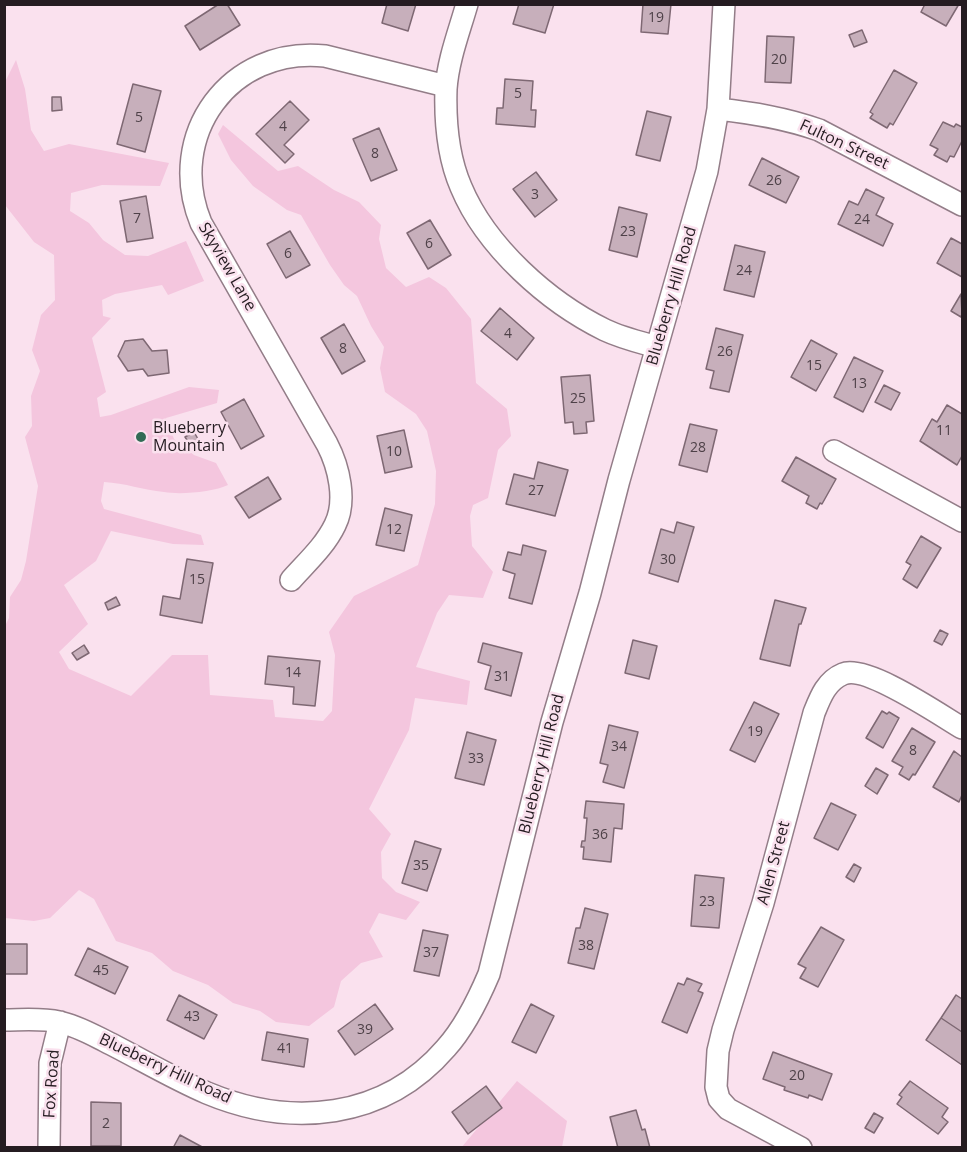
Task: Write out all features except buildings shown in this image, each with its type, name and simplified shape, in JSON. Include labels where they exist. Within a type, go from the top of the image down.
[{"type":"street","points":[[467,4],[451,58],[446,86],[450,147],[461,187],[493,240],[522,271],[578,314],[614,333],[657,347]]},
{"type":"street","name":"Blueberry Hill Road","points":[[4,1020],[60,1022],[96,1037],[207,1093],[256,1109],[288,1114],[336,1111],[375,1100],[410,1081],[446,1048],[465,1022],[489,974],[552,722],[707,171],[718,109],[724,4]]},
{"type":"street","name":"Skyview Lane","points":[[291,580],[323,543],[336,523],[340,497],[339,477],[332,453],[201,223],[190,184],[194,144],[205,115],[224,91],[256,67],[285,57],[325,56],[446,86]]},
{"type":"street","name":"Fulton Street","points":[[718,109],[759,113],[819,130],[963,205]]},
{"type":"street","points":[[834,451],[963,521]]},
{"type":"street","name":"Allen Street","points":[[801,1148],[728,1109],[719,1099],[716,1073],[723,1030],[763,903],[814,713],[829,684],[851,672],[865,674],[883,682],[963,728]]},
{"type":"street","name":"Fox Road","points":[[49,1148],[50,1063],[60,1022]]},
{"type":"shaded area","points":[[16,60],[25,89],[31,130],[44,151],[69,144],[169,163],[160,186],[102,185],[71,193],[70,211],[89,223],[103,240],[125,255],[148,256],[186,241],[204,281],[168,295],[162,285],[115,294],[102,300],[103,316],[111,318],[92,338],[106,392],[97,398],[100,417],[189,387],[219,390],[217,403],[166,418],[174,439],[194,455],[216,463],[228,485],[206,491],[179,493],[104,482],[101,501],[104,509],[201,535],[204,545],[173,544],[111,531],[96,561],[64,585],[88,624],[59,652],[69,669],[131,696],[172,655],[208,655],[210,695],[273,700],[275,717],[323,721],[332,711],[335,655],[329,632],[354,596],[418,565],[435,504],[436,471],[427,431],[416,414],[385,392],[380,368],[384,347],[357,296],[344,285],[330,265],[301,215],[287,210],[253,186],[231,160],[218,134],[223,125],[278,171],[298,166],[334,190],[359,202],[381,225],[379,239],[386,268],[406,287],[429,277],[446,288],[471,319],[476,383],[507,409],[511,436],[498,450],[488,498],[473,505],[470,516],[472,546],[493,572],[483,598],[449,595],[437,613],[416,667],[470,681],[467,705],[415,698],[409,730],[369,809],[391,834],[381,852],[382,878],[396,892],[420,902],[406,920],[379,913],[369,932],[383,957],[361,963],[341,981],[334,1007],[309,1026],[276,1022],[260,1011],[233,1003],[208,985],[173,971],[152,953],[116,941],[94,899],[79,890],[50,918],[34,921],[5,918],[5,626],[9,618],[10,597],[21,580],[26,561],[38,486],[25,437],[32,426],[31,396],[40,371],[32,350],[41,315],[55,300],[54,255],[34,242],[5,205],[5,82]]},
{"type":"shaded area","points":[[517,1081],[567,1121],[562,1147],[461,1148]]},
{"type":"place","name":"Blueberry Mountain","points":[[141,437]]}]
